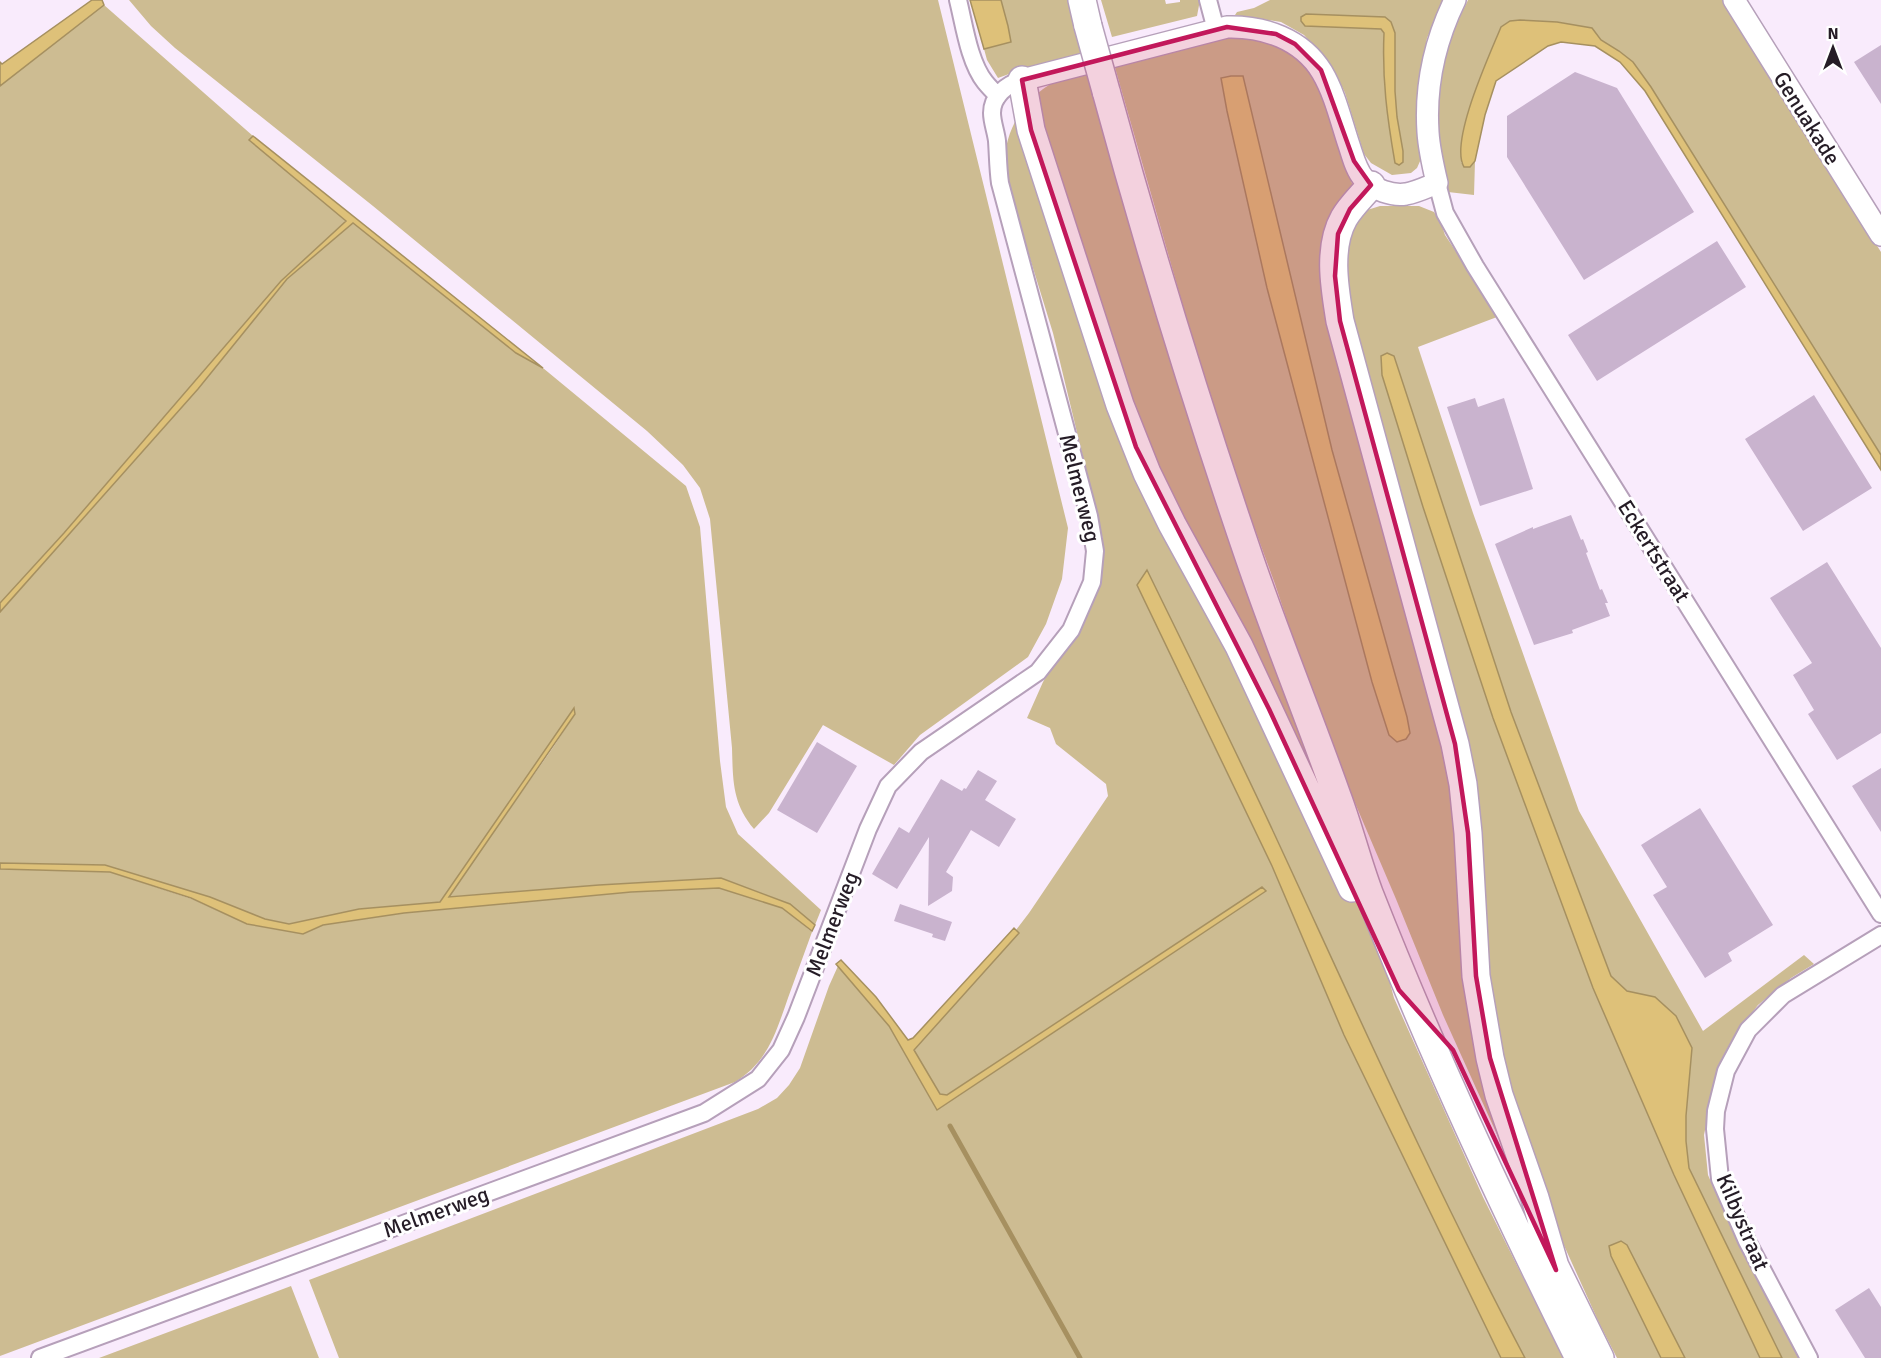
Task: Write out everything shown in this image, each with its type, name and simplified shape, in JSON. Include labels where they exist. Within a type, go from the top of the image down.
[{"type":"highway","points":[[1082,0],[1156,268],[1204,423],[1251,564],[1339,798],[1368,888],[1417,1010],[1503,1201],[1579,1358]]},
{"type":"highway","points":[[1022,80],[1027,112],[1036,145],[1120,405],[1136,447],[1172,524],[1239,646],[1399,990],[1417,1010]]},
{"type":"highway","points":[[1371,185],[1350,209],[1338,234],[1335,276],[1340,321],[1455,744],[1463,784],[1468,833],[1476,976],[1490,1058],[1506,1117],[1535,1198],[1556,1270]]},
{"type":"highway","points":[[1339,798],[1379,878],[1457,1059],[1525,1208],[1600,1358]]},
{"type":"street","points":[[957,0],[978,69],[984,81],[998,96],[1011,83],[1216,30],[1245,27],[1261,29],[1286,40],[1305,53],[1321,70],[1360,174],[1371,185],[1391,194],[1414,192],[1437,183],[1428,133],[1432,62],[1438,40],[1455,0]]},
{"type":"street","points":[[1208,0],[1216,30]]},
{"type":"street","name":"Genuakade","points":[[1734,0],[1881,235]]},
{"type":"street","name":"Melmerweg","points":[[40,1358],[704,1113],[758,1079],[781,1050],[796,1017],[868,829],[888,786],[921,752],[1038,672],[1071,630],[1092,582],[1095,551],[1089,516],[1000,183],[992,112],[998,96]]},
{"type":"street","name":"Eckertstraat","points":[[1437,183],[1445,213],[1481,275],[1881,914]]},
{"type":"street","name":"Kilbystraat","points":[[1809,1358],[1747,1241],[1720,1179],[1715,1130],[1716,1111],[1726,1071],[1748,1030],[1783,995],[1881,935]]},
{"type":"highlighted area","points":[[1227,27],[1276,34],[1295,44],[1321,70],[1354,161],[1371,185],[1350,209],[1338,234],[1335,276],[1340,321],[1455,744],[1468,833],[1476,976],[1490,1058],[1556,1270],[1453,1050],[1399,990],[1269,709],[1136,447],[1031,130],[1022,80]]},
{"type":"shaded area","points":[[92,0],[102,0],[104,5],[0,86],[0,62],[2,64]]},
{"type":"shaded area","points":[[129,0],[938,0],[1068,528],[1062,579],[1046,624],[1028,657],[920,735],[894,765],[823,725],[769,813],[754,829],[741,810],[735,791],[710,519],[700,488],[683,465],[647,431],[373,206],[175,48],[151,26]]},
{"type":"shaded area","points":[[970,0],[1001,0],[1011,42],[984,49]]},
{"type":"shaded area","points":[[1001,0],[1069,0],[1083,53],[998,78],[987,60],[984,49],[1010,42]]},
{"type":"shaded area","points":[[1101,0],[1165,0],[1166,4],[1180,2],[1180,0],[1200,0],[1197,16],[1112,37]]},
{"type":"shaded area","points":[[1270,0],[1445,0],[1427,38],[1421,81],[1418,134],[1421,159],[1417,168],[1411,173],[1392,175],[1371,163],[1364,154],[1345,93],[1337,76],[1304,35],[1281,22],[1235,15],[1237,12],[1254,8]],"holes":[[[1381,29],[1395,33],[1395,91],[1403,151],[1399,165],[1395,162],[1387,114],[1384,33]]]},
{"type":"shaded area","points":[[1468,0],[1722,0],[1881,252],[1881,455],[1651,87],[1633,62],[1601,40],[1592,28],[1557,22],[1520,20],[1462,140],[1461,162],[1465,167],[1470,167],[1475,161],[1474,195],[1448,192],[1438,141],[1439,94],[1448,47]]},
{"type":"shaded area","points":[[104,5],[253,136],[249,140],[346,221],[281,281],[64,533],[0,603],[0,86]]},
{"type":"shaded area","points":[[1306,14],[1385,17],[1391,22],[1395,33],[1395,91],[1403,151],[1403,162],[1399,165],[1395,163],[1387,114],[1384,82],[1384,33],[1381,29],[1305,26],[1301,17]]},
{"type":"shaded area","points":[[1510,21],[1557,22],[1592,28],[1601,40],[1633,62],[1651,87],[1881,455],[1881,470],[1645,91],[1620,62],[1595,46],[1561,42],[1548,46],[1496,81],[1485,115],[1475,161],[1470,167],[1464,167],[1461,155],[1462,138],[1466,119],[1481,77],[1501,27]]},
{"type":"shaded area","points":[[1243,35],[1283,45],[1306,65],[1317,83],[1354,189],[1329,236],[1463,820],[1527,1201],[1443,1015],[1323,728],[1275,584],[1218,429],[1114,64],[1223,36]],"holes":[[[1243,77],[1332,450],[1407,717],[1389,735],[1372,682],[1315,468]]]},
{"type":"shaded area","points":[[1088,71],[1193,431],[1369,906],[1394,998],[1483,1197],[1563,1358],[1525,1358],[1482,1277],[1431,1172],[1273,830],[1183,682],[1272,866],[1344,1035],[1501,1358],[339,1358],[309,1280],[758,1109],[777,1098],[800,1068],[838,966],[889,1026],[937,1110],[1265,891],[1262,887],[947,1095],[940,1094],[914,1050],[1018,933],[1016,930],[1108,796],[1106,784],[1056,744],[1050,728],[1027,718],[1043,682],[1092,602],[1100,579],[1103,540],[1053,333],[1005,177],[1004,161],[1011,131],[1027,104],[1050,84]]},
{"type":"shaded area","points":[[1243,76],[1332,450],[1407,717],[1410,733],[1406,739],[1397,742],[1389,735],[1372,682],[1267,288],[1221,78]]},
{"type":"shaded area","points":[[253,136],[543,368],[516,353],[353,223],[287,279],[198,389],[0,612],[0,603],[64,533],[281,281],[346,221],[249,140]]},
{"type":"shaded area","points":[[1380,206],[1419,206],[1434,212],[1445,235],[1497,317],[1418,347],[1473,513],[1579,811],[1703,1031],[1804,955],[1814,964],[1791,978],[1758,1005],[1733,1038],[1718,1066],[1704,1135],[1708,1175],[1729,1223],[1803,1358],[1782,1358],[1689,1168],[1686,1116],[1692,1048],[1676,1016],[1655,997],[1627,991],[1611,976],[1511,712],[1394,357],[1593,988],[1674,1175],[1760,1358],[1685,1358],[1627,1245],[1611,1256],[1661,1358],[1617,1358],[1543,1199],[1486,1003],[1478,836],[1343,305],[1345,238],[1364,211]]},
{"type":"shaded area","points":[[353,223],[516,353],[543,368],[686,486],[700,527],[726,807],[738,834],[821,910],[815,925],[790,904],[721,878],[448,897],[552,749],[575,714],[574,709],[440,902],[359,909],[289,924],[265,919],[105,865],[0,863],[0,612],[198,389],[287,279]]},
{"type":"shaded area","points":[[1387,353],[1394,356],[1511,712],[1611,976],[1627,991],[1655,997],[1676,1016],[1692,1048],[1686,1116],[1689,1168],[1782,1358],[1760,1358],[1674,1175],[1593,988],[1493,718],[1423,507],[1382,375],[1381,356]]},
{"type":"shaded area","points":[[1147,570],[1258,798],[1427,1162],[1525,1358],[1501,1358],[1344,1035],[1272,866],[1137,585]]},
{"type":"shaded area","points":[[574,708],[575,714],[449,897],[721,878],[790,904],[815,925],[812,931],[782,908],[719,888],[631,892],[404,913],[323,925],[303,934],[247,924],[191,898],[110,872],[0,869],[0,863],[105,865],[210,897],[265,919],[289,924],[359,909],[440,902]]},
{"type":"shaded area","points":[[0,869],[110,872],[192,899],[247,924],[303,934],[323,925],[404,913],[631,892],[719,888],[782,908],[812,932],[769,1045],[756,1065],[735,1082],[0,1356]]},
{"type":"shaded area","points":[[1262,887],[1266,891],[937,1110],[889,1026],[836,964],[841,960],[876,997],[908,1040],[913,1038],[1014,928],[1019,933],[914,1050],[940,1094],[947,1095]]},
{"type":"shaded area","points":[[1621,1241],[1627,1245],[1685,1358],[1661,1358],[1611,1256],[1609,1246]]},
{"type":"shaded area","points":[[291,1286],[319,1358],[99,1358]]},
{"type":"building","points":[[1881,45],[1881,104],[1854,62]]},
{"type":"building","points":[[1575,72],[1617,88],[1694,212],[1584,280],[1507,157],[1507,116]]},
{"type":"building","points":[[1717,241],[1746,287],[1597,381],[1568,335]]},
{"type":"building","points":[[1814,395],[1872,488],[1803,531],[1745,439]]},
{"type":"building","points":[[1475,398],[1478,407],[1504,398],[1533,489],[1480,506],[1447,407]]},
{"type":"building","points":[[1571,515],[1581,540],[1583,539],[1600,590],[1602,589],[1608,603],[1605,603],[1610,616],[1572,630],[1573,633],[1534,645],[1495,544],[1533,527],[1533,529]]},
{"type":"building","points":[[1827,562],[1881,648],[1881,733],[1837,760],[1808,714],[1814,710],[1793,675],[1812,663],[1770,598]]},
{"type":"building","points":[[817,742],[857,766],[817,833],[777,810]]},
{"type":"building","points":[[1881,768],[1881,832],[1852,786]]},
{"type":"building","points":[[978,770],[997,781],[985,800],[1016,819],[999,847],[971,830],[946,872],[953,877],[952,891],[928,906],[929,837],[897,889],[872,874],[899,827],[909,833],[941,779],[962,791],[966,789]]},
{"type":"building","points":[[1700,808],[1773,925],[1728,953],[1732,961],[1705,978],[1653,895],[1667,887],[1641,845]]},
{"type":"building","points":[[900,904],[952,922],[945,941],[932,937],[933,934],[894,921]]},
{"type":"building","points":[[1869,1288],[1881,1307],[1881,1358],[1865,1358],[1835,1310]]},
{"type":"waterway","points":[[950,1126],[1080,1358]]}]
